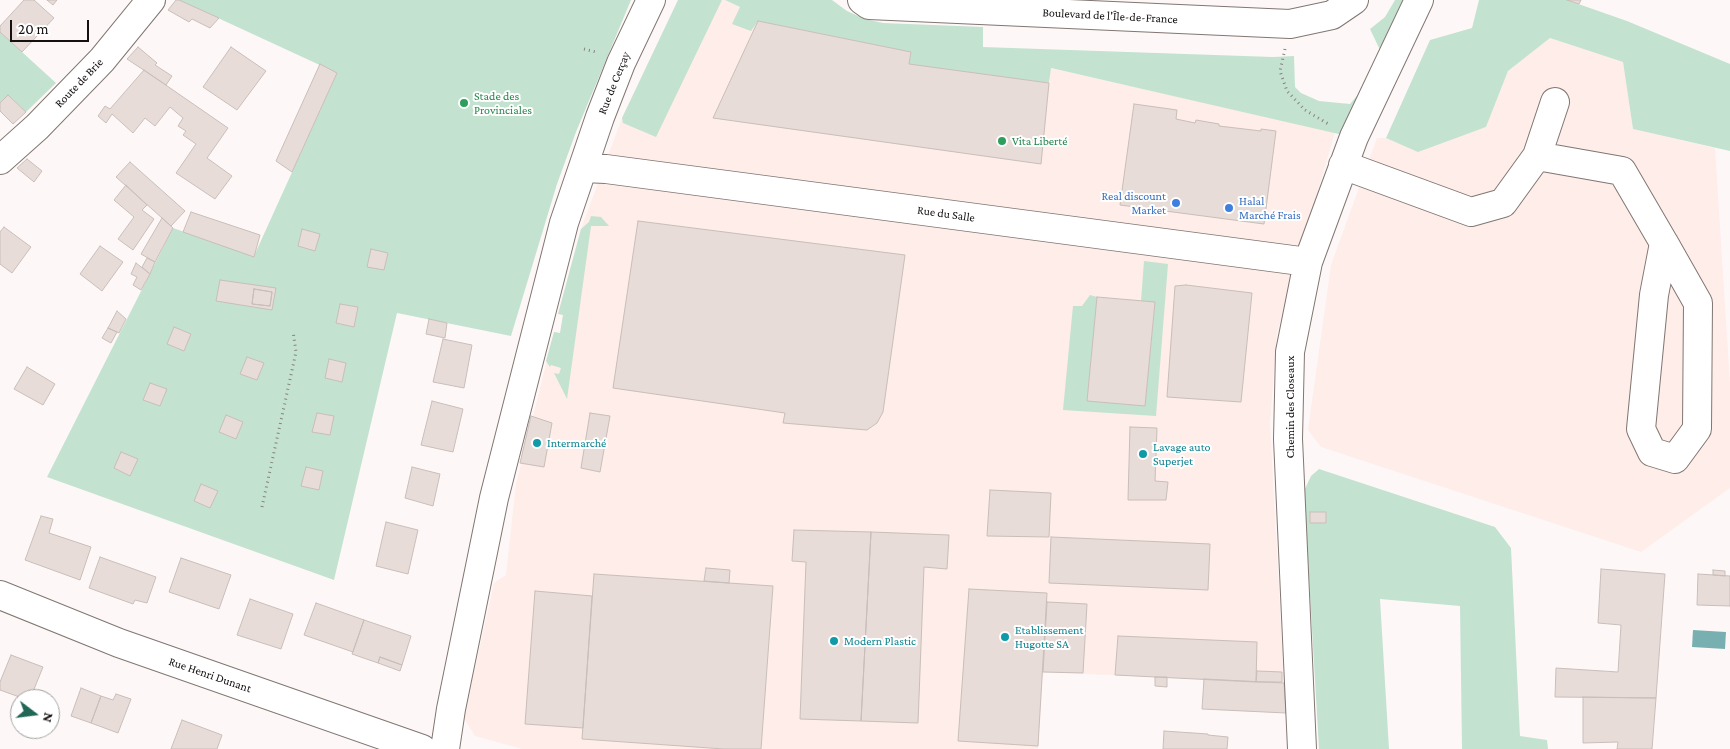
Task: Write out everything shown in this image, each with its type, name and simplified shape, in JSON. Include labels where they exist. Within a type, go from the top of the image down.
[{"type":"street","name":"Route de Brie","points":[[0,160],[37,127],[102,60],[151,0]]},
{"type":"street","name":"Rue de Cerçay","points":[[445,749],[453,699],[494,498],[564,223],[620,63],[651,0]]},
{"type":"street","name":"Boulevard de l'Île-de-France","points":[[862,0],[869,5],[1290,24],[1332,15],[1354,0]]},
{"type":"street","name":"Chemin des Closeaux","points":[[1302,749],[1288,439],[1290,352],[1308,262],[1354,137],[1419,0]]},
{"type":"street","points":[[1344,165],[1471,212],[1503,203],[1537,156],[1554,102]]},
{"type":"street","points":[[1537,156],[1622,171],[1664,243],[1698,303],[1697,429],[1675,459],[1652,452],[1641,429],[1654,295],[1664,243]]},
{"type":"street","name":"Rue du Salle","points":[[583,168],[606,169],[1308,262]]},
{"type":"street","name":"Rue Henri Dunant","points":[[0,595],[119,642],[422,749]]},
{"type":"path","points":[[1290,24],[1280,71],[1287,91],[1305,110],[1354,137]]},
{"type":"path","points":[[262,507],[296,352],[293,331]]},
{"type":"shaded area","points":[[678,0],[725,0],[740,7],[758,21],[911,52],[909,63],[1050,83],[1050,68],[1335,132],[1277,333],[1270,423],[1284,683],[1043,672],[1038,749],[522,749],[475,736],[464,718],[494,583],[506,575],[516,484],[554,332],[560,333],[563,315],[558,314],[581,229],[622,118]]},
{"type":"shaded area","points":[[1550,38],[1623,62],[1633,129],[1715,148],[1730,384],[1730,488],[1641,552],[1321,447],[1308,430],[1331,265],[1377,138],[1386,138],[1418,151],[1486,127],[1508,71]]},
{"type":"green space","points":[[179,0],[631,0],[576,132],[557,184],[511,336],[397,313],[334,580],[47,477],[173,228],[254,256],[337,73]]},
{"type":"green space","points":[[678,0],[722,0],[656,137],[623,123],[622,118]]},
{"type":"green space","points":[[725,0],[832,0],[847,11],[865,19],[883,23],[983,27],[983,47],[1273,57],[1294,56],[1295,87],[1301,93],[1319,101],[1350,104],[1365,86],[1380,50],[1370,29],[1385,17],[1395,0],[1411,0],[1343,135],[1051,68],[1049,83],[909,64],[911,52],[758,21],[751,31],[732,24],[740,7]]},
{"type":"green space","points":[[1479,0],[1567,0],[1627,21],[1730,64],[1730,151],[1633,129],[1623,62],[1550,38],[1508,71],[1486,127],[1418,152],[1386,138],[1430,40],[1472,28]]},
{"type":"green space","points":[[0,32],[56,83],[26,112],[8,95],[0,103]]},
{"type":"green space","points":[[591,216],[601,217],[609,226],[591,226],[567,399],[554,373],[559,374],[561,368],[551,365],[550,367],[546,361],[554,332],[560,333],[563,315],[558,314],[581,229],[589,222]]},
{"type":"green space","points":[[1144,261],[1168,264],[1156,416],[1063,410],[1073,306],[1082,306],[1090,295],[1097,297],[1087,400],[1145,406],[1155,303],[1141,301]]},
{"type":"green space","points":[[1319,469],[1495,527],[1511,548],[1520,736],[1547,740],[1548,749],[1462,749],[1460,606],[1380,599],[1389,749],[1319,749],[1304,491],[1311,476]]},
{"type":"water","points":[[1693,630],[1726,632],[1725,649],[1692,647]]},
{"type":"building","points":[[24,0],[34,0],[54,18],[22,52],[0,32],[0,26]]},
{"type":"building","points":[[47,0],[57,0],[53,5]]},
{"type":"building","points":[[176,0],[219,18],[210,28],[192,19],[189,22],[168,10]]},
{"type":"building","points":[[1567,0],[1581,0],[1579,4]]},
{"type":"building","points":[[758,21],[911,52],[909,64],[1049,83],[1041,164],[713,118]]},
{"type":"building","points":[[138,47],[157,63],[155,65],[172,76],[166,85],[127,59]]},
{"type":"building","points":[[231,47],[266,71],[237,110],[203,87]]},
{"type":"building","points":[[320,64],[337,73],[292,172],[276,161]]},
{"type":"building","points":[[144,70],[228,128],[207,158],[232,176],[215,199],[176,173],[196,144],[183,135],[186,131],[178,126],[183,118],[170,107],[155,126],[145,118],[133,133],[112,114],[106,123],[98,116],[105,106],[110,109]]},
{"type":"building","points":[[8,95],[26,112],[13,124],[0,111],[0,103]]},
{"type":"building","points":[[1134,104],[1177,110],[1176,119],[1195,123],[1196,120],[1219,124],[1219,126],[1276,131],[1264,224],[1120,205]]},
{"type":"building","points":[[27,159],[42,171],[34,182],[17,168]]},
{"type":"building","points":[[130,162],[185,211],[171,226],[116,177]]},
{"type":"building","points":[[126,185],[147,205],[142,210],[154,219],[133,250],[118,239],[134,217],[114,200]]},
{"type":"building","points":[[191,212],[260,235],[254,257],[183,232]]},
{"type":"building","points":[[162,218],[173,228],[155,262],[141,254]]},
{"type":"building","points":[[638,221],[905,255],[883,412],[877,423],[867,430],[783,423],[785,413],[613,388]]},
{"type":"building","points":[[4,227],[31,247],[12,273],[0,264],[0,232]]},
{"type":"building","points":[[302,229],[320,234],[315,251],[298,246]]},
{"type":"building","points":[[100,246],[123,262],[102,291],[80,274]]},
{"type":"building","points":[[371,249],[388,253],[384,270],[367,267]]},
{"type":"building","points":[[147,258],[155,262],[150,274],[142,267]]},
{"type":"building","points":[[136,263],[150,274],[141,290],[133,285],[137,277],[131,274]]},
{"type":"building","points":[[220,280],[276,288],[272,310],[216,301]],"holes":[[[254,289],[272,292],[270,306],[252,304]]]},
{"type":"building","points":[[1186,285],[1252,293],[1241,402],[1167,397],[1175,286]]},
{"type":"building","points":[[254,289],[272,292],[270,306],[252,304]]},
{"type":"building","points":[[1097,297],[1155,302],[1145,406],[1087,401]]},
{"type":"building","points":[[340,304],[358,307],[354,327],[336,323]]},
{"type":"building","points":[[117,311],[126,319],[119,333],[108,328]]},
{"type":"building","points":[[429,319],[447,323],[445,338],[426,334]]},
{"type":"building","points":[[174,327],[191,334],[184,351],[167,344]]},
{"type":"building","points":[[108,328],[117,332],[111,343],[102,338]]},
{"type":"building","points":[[443,339],[472,345],[464,388],[433,382]]},
{"type":"building","points":[[247,357],[264,363],[257,380],[240,374]]},
{"type":"building","points":[[329,359],[346,363],[342,382],[325,378]]},
{"type":"building","points":[[27,367],[55,384],[43,405],[14,389]]},
{"type":"building","points":[[150,383],[167,389],[160,406],[143,400]]},
{"type":"building","points":[[432,401],[463,409],[453,452],[421,445]]},
{"type":"building","points":[[317,413],[334,416],[330,435],[312,432]]},
{"type":"building","points":[[590,413],[610,416],[600,472],[581,468]]},
{"type":"building","points":[[226,415],[243,422],[236,439],[219,432]]},
{"type":"building","name":"Intermarché","points":[[531,416],[552,423],[544,467],[520,463]]},
{"type":"building","name":"Lavage auto Superjet","points":[[1130,427],[1157,428],[1155,481],[1168,482],[1166,500],[1128,500]]},
{"type":"building","points":[[121,452],[138,459],[130,476],[114,468]]},
{"type":"building","points":[[306,467],[323,471],[319,490],[301,486]]},
{"type":"building","points":[[412,467],[440,474],[433,506],[405,498]]},
{"type":"building","points":[[201,484],[218,491],[210,508],[194,501]]},
{"type":"building","points":[[990,490],[1051,493],[1049,537],[987,536]]},
{"type":"building","points":[[1310,512],[1326,512],[1326,523],[1310,523]]},
{"type":"building","points":[[41,516],[53,519],[49,533],[91,547],[80,580],[25,560]]},
{"type":"building","points":[[386,522],[418,530],[408,574],[376,566]]},
{"type":"building","name":"Modern Plastic","points":[[794,530],[871,532],[861,721],[800,719],[806,562],[792,561]]},
{"type":"building","points":[[871,532],[949,535],[947,569],[924,567],[918,723],[861,721]]},
{"type":"building","points":[[1051,537],[1210,544],[1208,590],[1049,583]]},
{"type":"building","points":[[100,557],[156,577],[147,603],[135,600],[133,604],[89,588]]},
{"type":"building","points":[[181,558],[231,575],[219,609],[169,592]]},
{"type":"building","points":[[706,568],[730,570],[729,583],[704,581]]},
{"type":"building","points":[[1601,569],[1665,574],[1656,698],[1555,697],[1556,668],[1618,672],[1621,625],[1598,623]]},
{"type":"building","points":[[1713,570],[1725,571],[1725,576],[1713,575]]},
{"type":"building","points":[[594,574],[773,586],[761,749],[724,749],[582,739]]},
{"type":"building","points":[[1698,574],[1730,576],[1730,606],[1697,605]]},
{"type":"building","name":"Etablissement Hugotte SA","points":[[969,589],[1047,593],[1038,746],[958,741]]},
{"type":"building","points":[[535,591],[592,596],[583,728],[525,724]]},
{"type":"building","points":[[250,599],[293,614],[281,649],[237,635]]},
{"type":"building","points":[[1047,602],[1087,604],[1083,673],[1043,672]]},
{"type":"building","points":[[316,603],[364,620],[353,652],[304,635]]},
{"type":"building","points":[[364,620],[411,636],[402,665],[380,657],[378,663],[352,654]]},
{"type":"building","points":[[1118,636],[1257,642],[1256,682],[1115,675]]},
{"type":"building","points":[[11,655],[43,667],[34,689],[10,689],[10,694],[0,690],[0,682]]},
{"type":"building","points":[[380,657],[402,665],[400,671],[378,663]]},
{"type":"building","points":[[1257,671],[1282,672],[1282,682],[1256,682]]},
{"type":"building","points":[[1155,677],[1167,677],[1167,687],[1155,686]]},
{"type":"building","points":[[1204,679],[1284,683],[1286,713],[1202,709]]},
{"type":"building","points":[[81,688],[101,696],[91,723],[71,716]]},
{"type":"building","points":[[116,694],[131,699],[118,733],[91,723],[101,696],[113,700]]},
{"type":"building","points":[[1583,697],[1656,698],[1652,749],[1617,749],[1618,742],[1583,743]]},
{"type":"building","points":[[182,720],[222,735],[217,749],[171,749]]},
{"type":"building","points":[[1164,731],[1228,737],[1227,749],[1163,749]]},
{"type":"place","name":"Stade des Provinciales","points":[[464,103]]},
{"type":"place","name":"Vita Liberté","points":[[1002,141]]},
{"type":"place","name":"Real discount Market","points":[[1176,203]]},
{"type":"place","name":"Halal Marché Frais","points":[[1229,208]]},
{"type":"place","name":"Intermarché","points":[[537,443]]},
{"type":"place","name":"Lavage auto Superjet","points":[[1143,454]]},
{"type":"place","name":"Etablissement Hugotte SA","points":[[1005,637]]},
{"type":"place","name":"Modern Plastic","points":[[834,641]]}]
